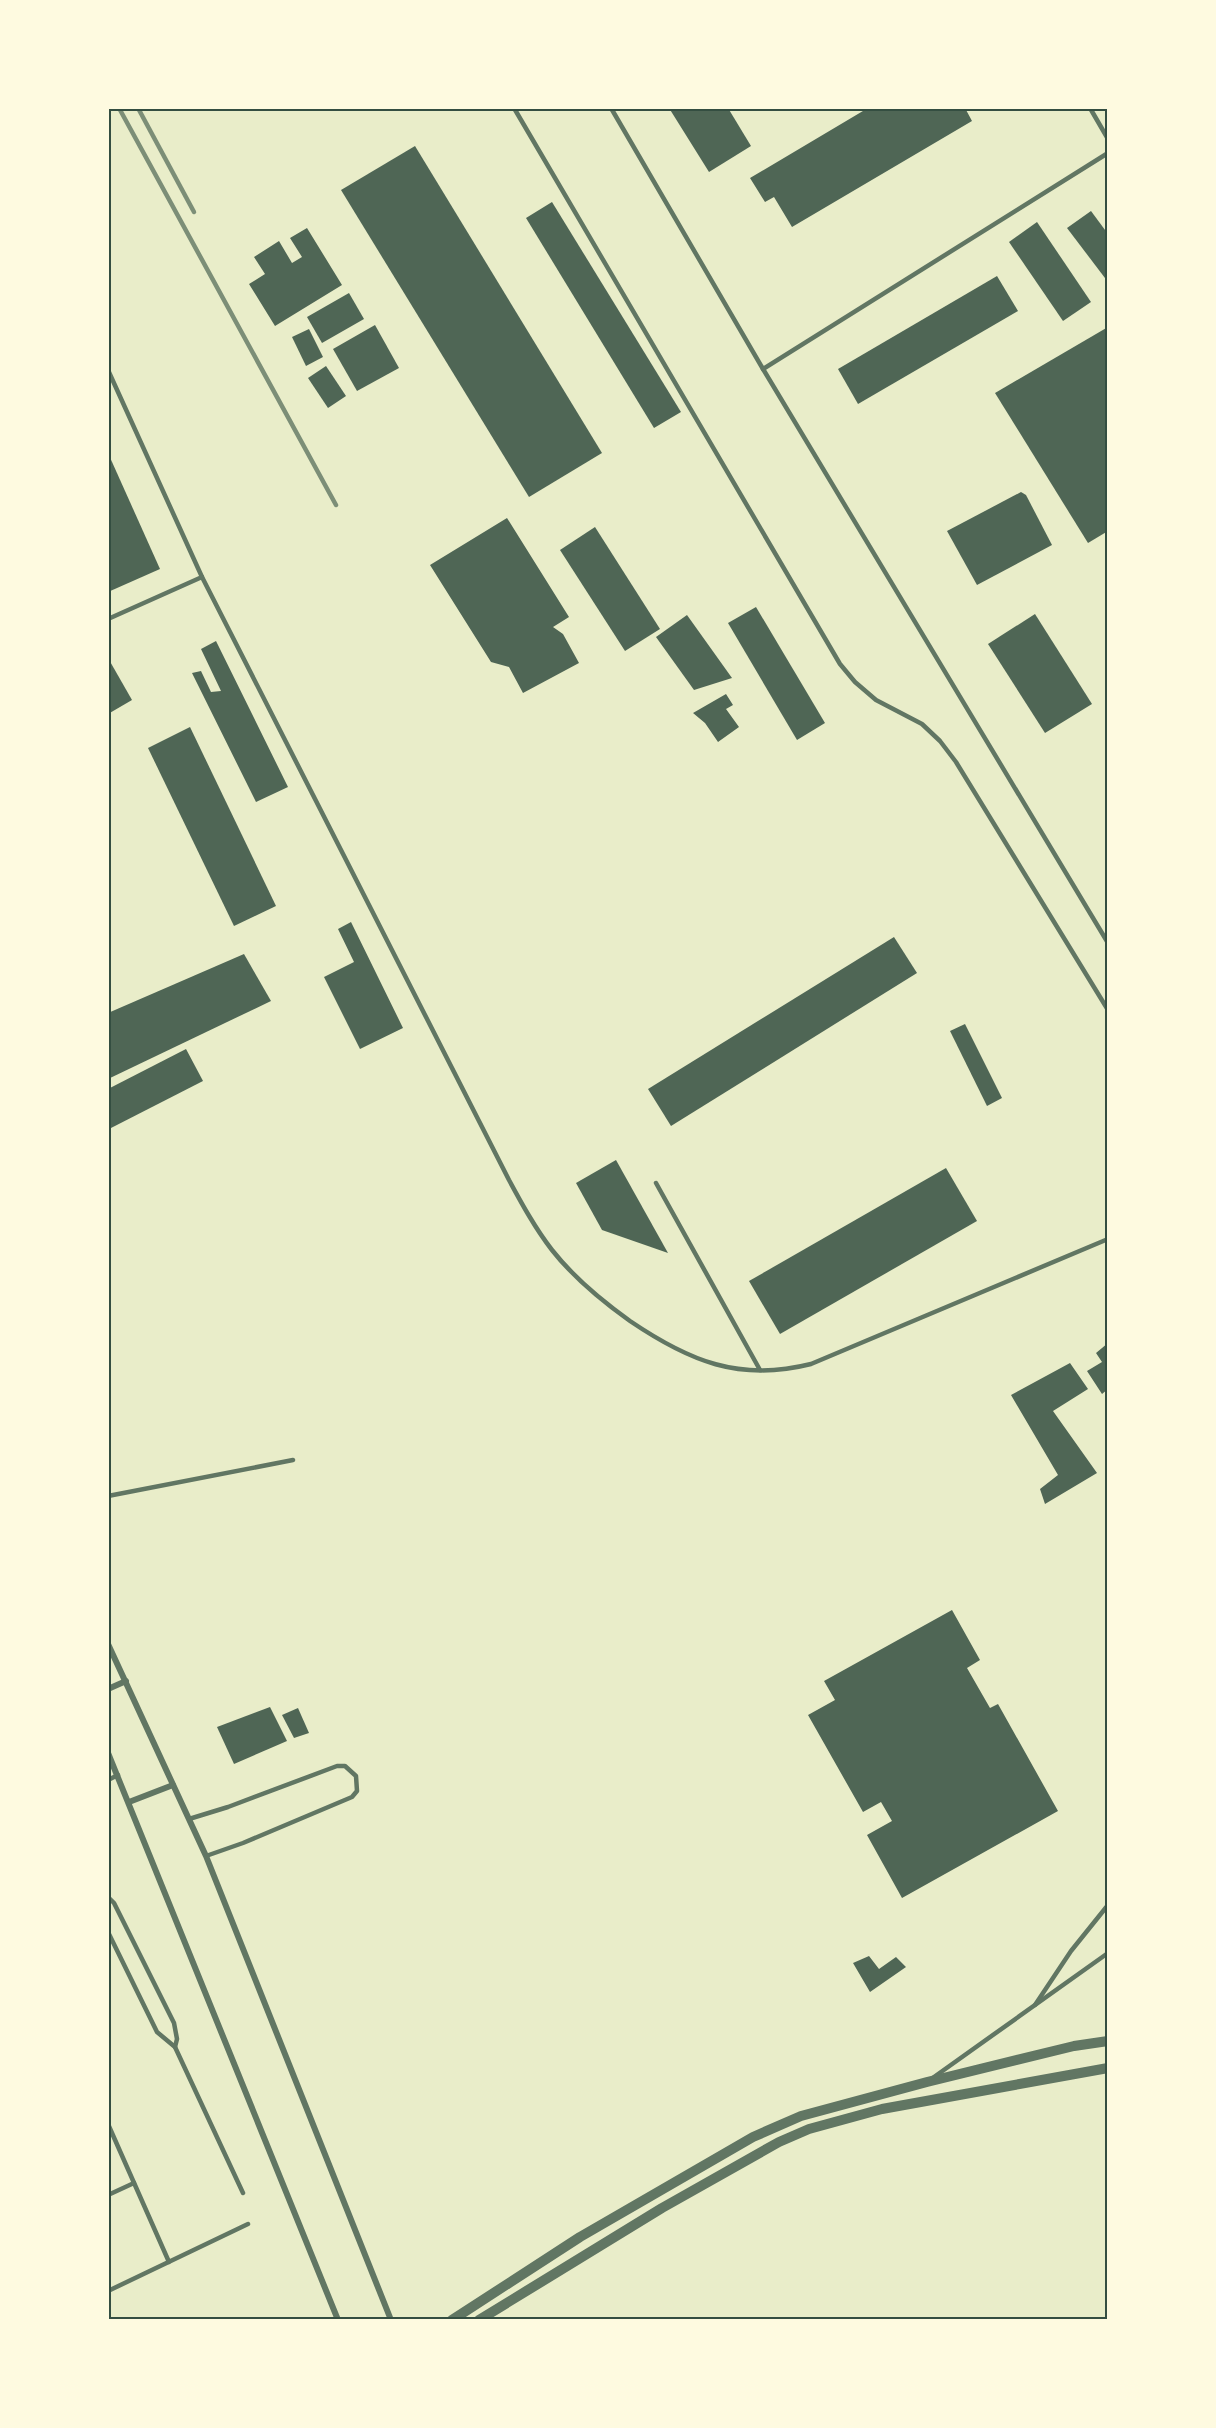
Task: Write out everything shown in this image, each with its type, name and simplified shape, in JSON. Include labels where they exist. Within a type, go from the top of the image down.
[{"type":"street","points":[[108,1644],[206,1856],[391,2320]]},
{"type":"street","points":[[108,1689],[126,1681]]},
{"type":"street","points":[[108,1753],[338,2320]]},
{"type":"street","points":[[129,1802],[174,1785]]},
{"type":"street","points":[[452,2320],[580,2237],[753,2137],[801,2116],[1074,2046],[1108,2041]]},
{"type":"street","points":[[479,2320],[662,2208],[779,2142],[809,2129],[882,2109],[1108,2068]]},
{"type":"street","points":[[882,2109],[927,2082]]},
{"type":"lane","points":[[514,108],[840,664],[855,682],[876,700],[922,724],[940,741],[956,762],[1108,1010]]},
{"type":"lane","points":[[611,108],[763,369],[1108,943]]},
{"type":"lane","points":[[1090,108],[1108,139]]},
{"type":"lane","points":[[763,369],[1108,153]]},
{"type":"lane","points":[[108,370],[202,578],[529,1216],[553,1251],[612,1309],[666,1345],[687,1356],[709,1363],[760,1370],[789,1369],[811,1364],[1108,1239]]},
{"type":"lane","points":[[108,619],[202,578]]},
{"type":"lane","points":[[656,1183],[760,1370]]},
{"type":"lane","points":[[108,1496],[293,1460]]},
{"type":"lane","points":[[189,1819],[228,1808],[337,1766],[345,1766],[356,1776],[357,1791],[352,1797],[243,1843],[206,1856]]},
{"type":"lane","points":[[108,1780],[118,1775]]},
{"type":"lane","points":[[108,1897],[114,1903],[174,2023],[177,2039],[175,2047],[243,2193]]},
{"type":"lane","points":[[1034,2007],[1071,1952],[1108,1905]]},
{"type":"lane","points":[[108,1932],[157,2032],[168,2044],[175,2047]]},
{"type":"lane","points":[[927,2082],[1108,1953]]},
{"type":"lane","points":[[108,2124],[170,2262]]},
{"type":"lane","points":[[108,2195],[134,2183]]},
{"type":"lane","points":[[108,2291],[248,2224]]},
{"type":"building","points":[[669,108],[728,108],[751,146],[709,172]]},
{"type":"building","points":[[868,108],[965,108],[972,121],[792,227],[774,197],[765,202],[750,178]]},
{"type":"building","points":[[415,146],[602,453],[529,497],[341,190]]},
{"type":"building","points":[[552,202],[681,412],[654,428],[526,218]]},
{"type":"building","points":[[1091,211],[1108,234],[1108,282],[1067,228]]},
{"type":"building","points":[[1037,222],[1091,302],[1063,321],[1009,242]]},
{"type":"building","points":[[307,228],[342,285],[275,326],[249,284],[265,274],[254,257],[279,241],[292,263],[302,257],[290,238]]},
{"type":"building","points":[[997,276],[1018,311],[858,404],[838,369]]},
{"type":"building","points":[[349,293],[364,319],[322,343],[307,317]]},
{"type":"building","points":[[375,325],[399,368],[357,391],[333,349]]},
{"type":"building","points":[[1108,327],[1108,531],[1088,543],[995,393]]},
{"type":"building","points":[[309,329],[323,357],[306,366],[292,337]]},
{"type":"building","points":[[326,366],[346,396],[328,408],[308,378]]},
{"type":"building","points":[[108,453],[160,569],[108,592]]},
{"type":"building","points":[[1021,492],[1026,495],[1052,545],[977,585],[947,531]]},
{"type":"building","points":[[507,518],[569,617],[553,627],[563,634],[579,663],[523,693],[509,667],[491,662],[430,565]]},
{"type":"building","points":[[595,527],[660,629],[625,651],[560,550]]},
{"type":"building","points":[[756,607],[825,723],[797,740],[728,623]]},
{"type":"building","points":[[1035,614],[1092,704],[1045,733],[988,644]]},
{"type":"building","points":[[687,615],[732,678],[694,690],[656,637]]},
{"type":"building","points":[[216,641],[288,787],[256,802],[192,673],[201,671],[211,692],[221,691],[201,649]]},
{"type":"building","points":[[108,658],[132,700],[108,714]]},
{"type":"building","points":[[726,694],[733,705],[726,709],[739,727],[718,742],[705,723],[693,713]]},
{"type":"building","points":[[190,727],[276,906],[234,926],[148,748]]},
{"type":"building","points":[[351,922],[403,1028],[360,1049],[324,977],[354,962],[338,929]]},
{"type":"building","points":[[894,937],[917,973],[671,1126],[648,1089]]},
{"type":"building","points":[[244,954],[271,1001],[108,1079],[108,1013]]},
{"type":"building","points":[[965,1024],[1002,1098],[987,1106],[950,1031]]},
{"type":"building","points":[[186,1049],[203,1081],[111,1128],[108,1123],[108,1089]]},
{"type":"building","points":[[616,1160],[668,1253],[602,1230],[576,1183]]},
{"type":"building","points":[[946,1168],[977,1221],[780,1334],[749,1281]]},
{"type":"building","points":[[1108,1343],[1108,1389],[1102,1394],[1087,1371],[1102,1362],[1096,1353]]},
{"type":"building","points":[[1070,1363],[1088,1389],[1053,1411],[1097,1473],[1045,1504],[1040,1489],[1058,1475],[1011,1395]]},
{"type":"building","points":[[952,1610],[980,1660],[967,1668],[990,1708],[998,1704],[1058,1811],[902,1898],[867,1835],[892,1821],[881,1802],[863,1812],[808,1715],[835,1700],[824,1681]]},
{"type":"building","points":[[270,1707],[287,1741],[234,1764],[217,1727]]},
{"type":"building","points":[[298,1708],[309,1733],[294,1738],[282,1715]]},
{"type":"building","points":[[869,1956],[879,1969],[896,1957],[906,1967],[870,1992],[853,1963]]},
{"type":"railway","points":[[119,108],[336,505]]},
{"type":"railway","points":[[138,108],[194,212]]}]
